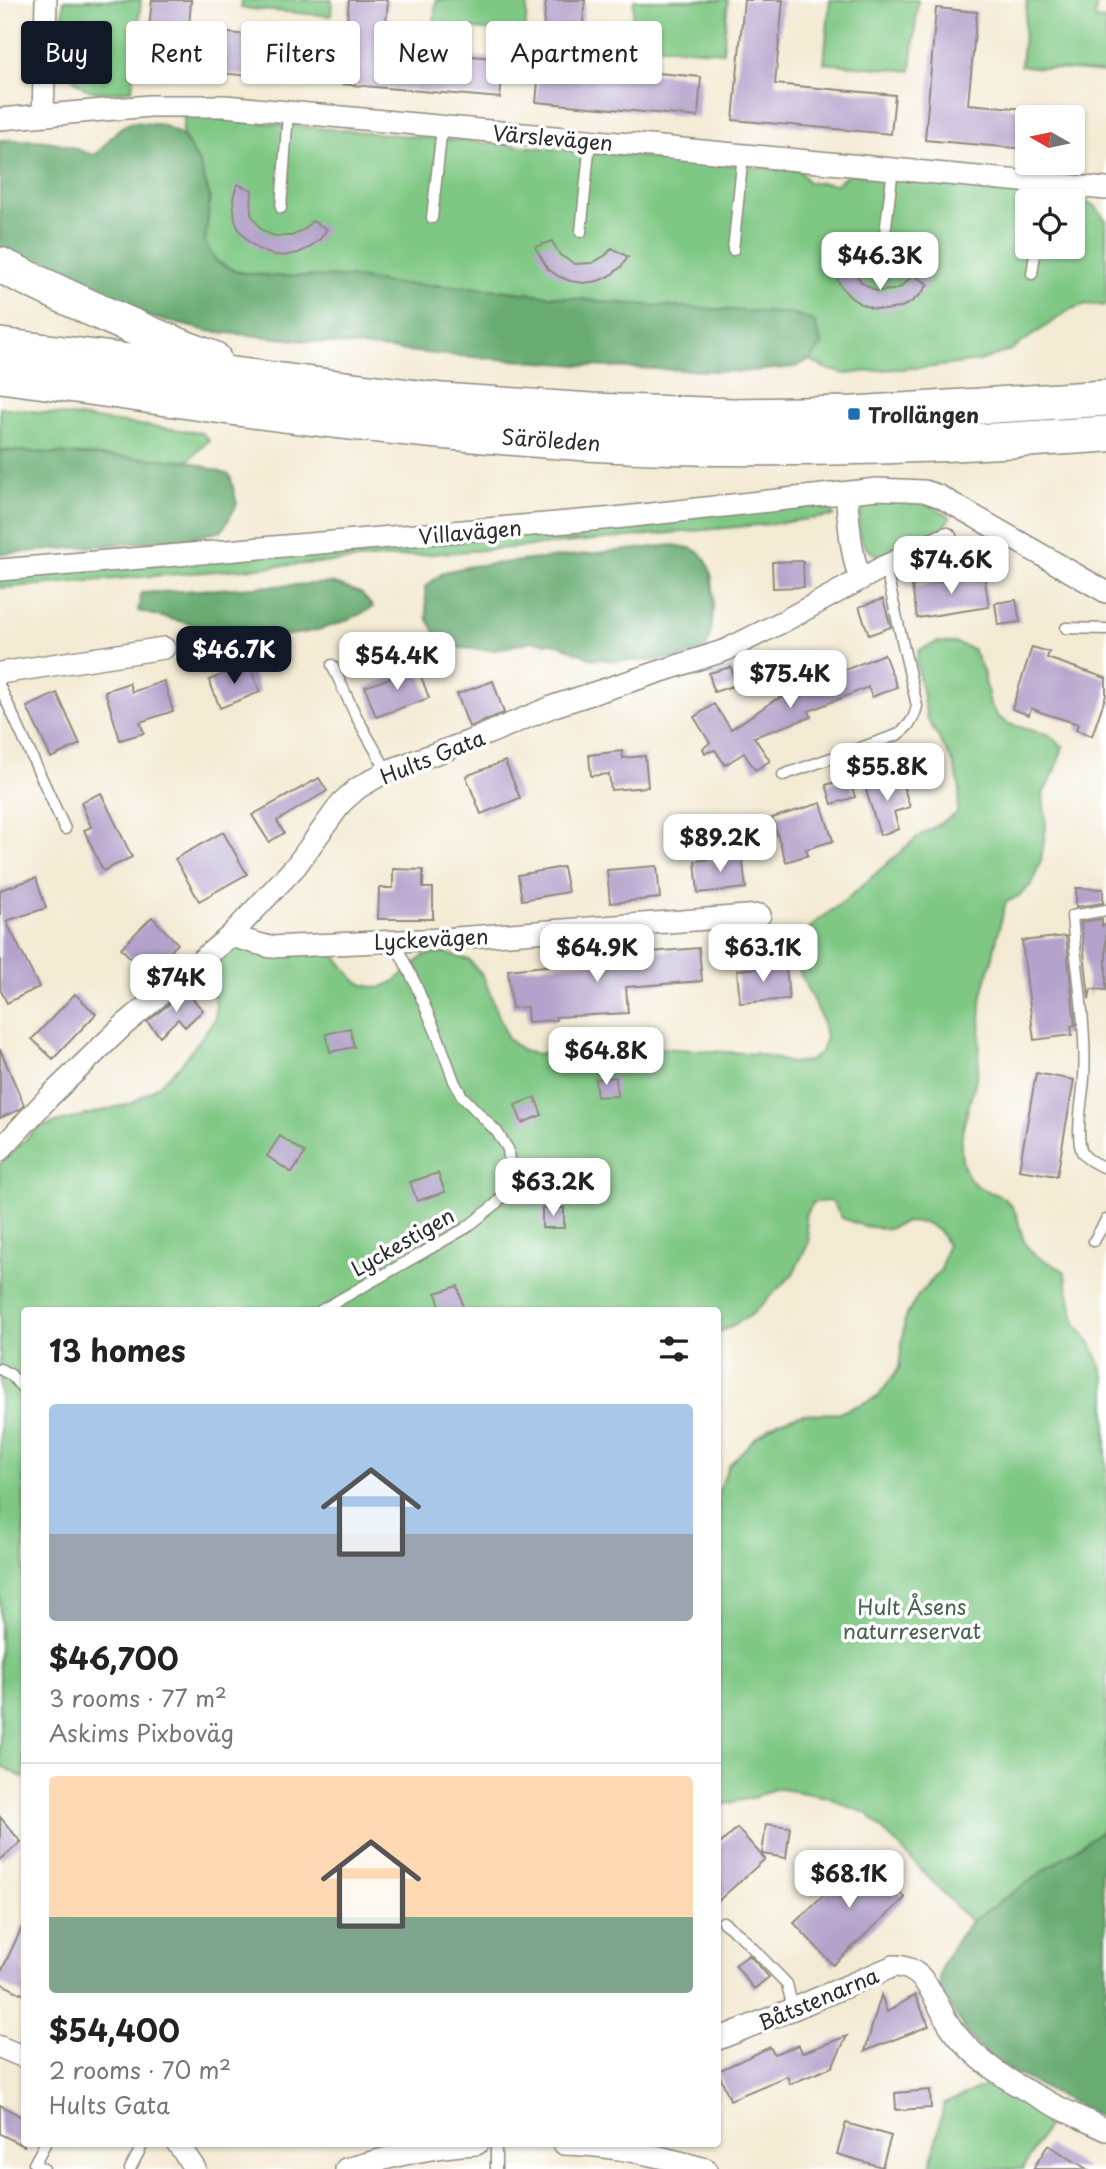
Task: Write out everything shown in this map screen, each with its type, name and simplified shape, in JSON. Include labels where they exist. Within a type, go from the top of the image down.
[{"type":"main road","points":[[0,265],[166,341],[266,379]]},
{"type":"main road","name":"Säröleden","points":[[0,346],[442,401],[590,411],[734,416],[854,414],[1106,398]]},
{"type":"main road","name":"Säröleden","points":[[0,375],[416,429],[589,443],[748,448],[874,447],[1106,434]]},
{"type":"street","points":[[43,115],[46,0]]},
{"type":"street","name":"Värslevägen","points":[[0,119],[189,105],[893,169],[1023,189]]},
{"type":"street","name":"Värslevägen","points":[[1085,190],[1106,189]]},
{"type":"street","name":"Villavägen","points":[[0,570],[615,518],[846,492],[904,489],[939,496],[1106,592]]},
{"type":"street","points":[[846,492],[851,539],[860,579]]},
{"type":"street","name":"Hults Gata","points":[[0,1150],[49,1097],[124,1025],[230,936],[296,866],[342,802],[358,788],[387,771],[587,694],[726,650],[885,566],[946,538]]},
{"type":"street","points":[[0,673],[164,648]]},
{"type":"street","name":"Lyckevägen","points":[[230,936],[270,947],[760,915]]},
{"type":"street","name":"Båtstenarna","points":[[721,2038],[894,1966],[904,1966],[919,1973],[952,2029],[973,2053],[994,2070],[1025,2088],[1106,2130]]},
{"type":"street","points":[[0,2048],[21,2056]]},
{"type":"street","points":[[179,2147],[188,2167]]},
{"type":"street","points":[[346,2169],[436,2147]]},
{"type":"street","points":[[607,2147],[706,2169]]},
{"type":"lane","points":[[281,208],[288,113]]},
{"type":"lane","points":[[432,218],[442,127]]},
{"type":"lane","points":[[581,232],[590,141]]},
{"type":"lane","points":[[733,250],[743,155]]},
{"type":"lane","points":[[883,258],[893,169]]},
{"type":"lane","points":[[1032,274],[1034,259]]},
{"type":"lane","points":[[783,775],[897,735],[909,726],[915,717],[918,706],[885,566]]},
{"type":"lane","points":[[1066,628],[1106,629]]},
{"type":"lane","points":[[332,665],[356,716],[387,771]]},
{"type":"lane","points":[[0,687],[65,830]]},
{"type":"lane","points":[[1106,910],[1072,916],[1083,1040],[1081,1145],[1083,1153],[1090,1161],[1106,1168]]},
{"type":"lane","name":"Lyckestigen","points":[[327,1307],[466,1228],[496,1204],[507,1190],[510,1173],[508,1149],[497,1132],[462,1096],[415,982],[394,941]]},
{"type":"lane","points":[[1094,1241],[1106,1220]]},
{"type":"lane","points":[[0,1369],[11,1375],[21,1387]]},
{"type":"lane","points":[[723,1922],[741,1936],[787,1984],[793,2009]]},
{"type":"lane","points":[[43,2147],[34,2164],[44,2169]]},
{"type":"lane","points":[[130,2169],[141,2147]]},
{"type":"lane","points":[[496,2147],[496,2169]]},
{"type":"green space","points":[[64,0],[141,0],[139,21],[126,21],[126,84],[133,84],[132,90],[93,91],[79,84],[112,84],[112,21],[62,21]]},
{"type":"green space","points":[[242,0],[332,0],[331,16],[241,8]]},
{"type":"green space","points":[[436,0],[528,0],[526,21],[486,21],[486,30],[472,29],[472,21],[434,21]]},
{"type":"green space","points":[[634,0],[728,0],[723,52],[662,47],[662,21],[632,21]]},
{"type":"green space","points":[[830,0],[918,0],[911,71],[824,63]]},
{"type":"green space","points":[[1027,0],[1097,0],[1095,19],[1106,20],[1106,73],[1021,66]]},
{"type":"green space","points":[[184,116],[800,171],[808,182],[837,184],[849,173],[1015,191],[1015,259],[1085,259],[1085,202],[1095,206],[1106,220],[1106,306],[1086,304],[1071,309],[1011,350],[979,361],[846,374],[827,369],[810,360],[822,345],[814,321],[794,314],[614,303],[469,287],[397,284],[347,277],[271,276],[237,272],[216,261],[204,243],[210,197],[199,163],[182,135]]},
{"type":"green space","points":[[134,122],[163,125],[182,135],[199,163],[210,197],[205,243],[216,261],[237,272],[271,276],[347,277],[397,284],[469,287],[614,303],[794,314],[814,321],[822,345],[810,360],[795,367],[740,372],[606,367],[447,355],[208,331],[146,316],[73,287],[0,246],[0,140],[55,142],[95,155],[121,127]]},
{"type":"green space","points":[[0,407],[202,433],[209,440],[188,461],[0,450]]},
{"type":"green space","points":[[0,450],[188,461],[230,475],[237,504],[222,531],[184,539],[0,554]]},
{"type":"green space","points":[[882,498],[921,498],[950,517],[940,531],[890,553],[881,555],[868,550],[863,544],[859,528],[859,519],[866,505],[872,500]]},
{"type":"green space","points":[[813,505],[829,509],[834,516],[509,548],[0,588],[0,578]]},
{"type":"green space","points":[[674,545],[693,549],[704,557],[712,581],[713,610],[707,648],[685,657],[616,661],[590,658],[558,644],[532,641],[494,650],[460,648],[438,637],[427,618],[425,587],[444,572],[471,566]]},
{"type":"green space","points":[[332,583],[361,593],[373,607],[321,629],[264,637],[227,633],[138,611],[141,593]]},
{"type":"green space","name":"Hult Åsens naturreservat","points":[[938,642],[956,643],[973,649],[983,671],[990,704],[997,716],[1009,724],[1049,735],[1063,746],[1056,769],[1043,794],[1046,826],[1041,860],[1032,884],[1019,896],[1006,902],[983,989],[978,1068],[961,1147],[962,1160],[970,1179],[979,1187],[1007,1201],[1015,1212],[1029,1249],[1036,1256],[1064,1271],[1076,1324],[1091,1343],[1106,1379],[1106,1820],[1100,1832],[971,1922],[867,1813],[828,1797],[776,1788],[756,1797],[721,1806],[721,1485],[729,1465],[755,1438],[778,1422],[803,1414],[839,1413],[878,1397],[899,1368],[905,1318],[917,1297],[941,1270],[947,1245],[940,1232],[926,1223],[904,1222],[888,1229],[863,1226],[842,1218],[832,1201],[814,1202],[805,1215],[809,1242],[793,1274],[750,1316],[721,1331],[721,1307],[21,1307],[21,1776],[0,1766],[0,1164],[40,1127],[132,1103],[158,1086],[182,1063],[215,1019],[216,1003],[206,971],[211,963],[232,946],[322,945],[354,979],[364,985],[379,988],[394,982],[425,955],[444,953],[469,960],[483,976],[508,1039],[523,1051],[538,1054],[600,1040],[619,1040],[660,1048],[759,1054],[791,1063],[810,1061],[821,1052],[826,1036],[819,1012],[802,978],[796,947],[816,922],[847,899],[916,838],[957,813],[960,790],[954,764],[927,718],[916,660],[919,650]]},
{"type":"green space","points":[[1100,1832],[1106,1840],[1101,1875],[1106,1921],[1106,2120],[987,2056],[966,2033],[940,1989],[943,1963],[971,1922]]},
{"type":"green space","points":[[996,2081],[1053,2115],[1023,2169],[930,2169],[944,2104]]},
{"type":"building","points":[[152,0],[191,0],[190,21],[150,21]]},
{"type":"building","points":[[349,0],[388,0],[386,21],[374,21],[374,84],[472,84],[472,56],[486,57],[486,84],[501,84],[500,98],[341,84],[360,84],[360,21],[347,21]]},
{"type":"building","points":[[546,0],[585,0],[583,21],[544,21]]},
{"type":"building","points":[[744,0],[783,0],[775,84],[895,95],[891,134],[733,120]]},
{"type":"building","points":[[936,8],[977,12],[968,104],[1015,108],[1015,148],[925,140]]},
{"type":"building","points":[[227,33],[241,34],[241,75],[227,74]]},
{"type":"building","points":[[662,73],[701,77],[698,117],[536,102],[538,84],[662,84]]},
{"type":"building","points":[[237,184],[252,190],[251,214],[260,228],[267,233],[292,236],[312,221],[327,229],[320,239],[298,253],[283,256],[258,249],[239,230],[235,220],[233,198]]},
{"type":"building","points":[[552,241],[560,255],[575,264],[592,263],[612,248],[628,257],[610,276],[598,281],[570,281],[548,269],[535,247]]},
{"type":"building","points":[[853,268],[861,282],[876,291],[901,287],[913,275],[928,284],[921,294],[899,308],[871,308],[849,296],[840,285],[836,274]]},
{"type":"building","points":[[803,561],[804,587],[773,588],[772,562]]},
{"type":"building","points":[[984,574],[989,607],[917,618],[912,586]]},
{"type":"building","points":[[883,599],[891,627],[869,635],[859,607]]},
{"type":"building","points":[[1016,600],[1020,622],[998,625],[995,603]]},
{"type":"building","points":[[1032,647],[1049,652],[1047,658],[1106,678],[1106,695],[1092,736],[1076,730],[1078,724],[1031,708],[1029,715],[1012,709]]},
{"type":"building","points":[[884,654],[897,687],[872,697],[868,687],[809,711],[811,717],[754,737],[770,761],[755,770],[744,753],[725,765],[715,750],[705,753],[703,748],[710,743],[694,717],[714,704],[731,729],[785,696],[799,684],[801,688]]},
{"type":"building","points":[[249,664],[260,692],[220,708],[209,680]]},
{"type":"building","points":[[731,667],[736,685],[714,692],[709,673]]},
{"type":"building","points":[[418,668],[429,698],[376,717],[365,687]]},
{"type":"building","points":[[164,681],[173,711],[140,722],[144,733],[120,740],[105,691],[129,683],[132,692]]},
{"type":"building","points":[[493,681],[504,713],[469,727],[457,694]]},
{"type":"building","points":[[57,693],[80,744],[51,758],[27,707]]},
{"type":"building","points":[[622,751],[623,758],[645,756],[648,787],[611,790],[609,774],[591,776],[589,755]]},
{"type":"building","points":[[505,761],[520,798],[481,814],[466,776]]},
{"type":"building","points":[[900,776],[910,807],[894,812],[899,829],[880,835],[865,787]]},
{"type":"building","points":[[319,778],[327,791],[277,821],[284,833],[269,842],[252,815]]},
{"type":"building","points":[[849,778],[855,797],[832,804],[826,785]]},
{"type":"building","points":[[101,793],[132,857],[103,871],[84,830],[91,827],[81,802]]},
{"type":"building","points":[[821,803],[833,841],[806,849],[808,855],[786,862],[772,818]]},
{"type":"building","points":[[223,832],[247,874],[199,901],[175,859]]},
{"type":"building","points":[[742,855],[746,888],[698,893],[695,861]]},
{"type":"building","points":[[657,866],[660,898],[610,903],[607,870]]},
{"type":"building","points":[[563,867],[568,892],[522,900],[518,875]]},
{"type":"building","points":[[393,869],[423,870],[423,888],[433,888],[433,919],[378,919],[379,888],[393,888]]},
{"type":"building","points":[[36,878],[46,908],[6,921],[39,987],[7,1003],[0,989],[0,890]]},
{"type":"building","points":[[1076,888],[1103,889],[1103,903],[1076,907]]},
{"type":"building","points":[[152,917],[178,944],[146,974],[121,948]]},
{"type":"building","points":[[1102,919],[1102,926],[1106,925],[1106,990],[1091,989],[1089,999],[1081,922]]},
{"type":"building","points":[[1066,936],[1075,1025],[1071,1026],[1072,1035],[1034,1040],[1022,941]]},
{"type":"building","points":[[699,948],[702,981],[626,987],[628,1013],[555,1017],[556,1020],[528,1022],[527,1007],[512,1008],[508,970],[651,958],[650,952]]},
{"type":"building","points":[[786,966],[789,999],[740,1003],[737,970]]},
{"type":"building","points":[[185,991],[203,1010],[185,1027],[178,1019],[160,1036],[147,1022]]},
{"type":"building","points":[[75,994],[96,1014],[53,1059],[32,1039]]},
{"type":"building","points":[[350,1028],[354,1047],[330,1052],[326,1034]]},
{"type":"building","points":[[0,1049],[24,1105],[0,1118]]},
{"type":"building","points":[[1036,1073],[1074,1080],[1057,1176],[1019,1170]]},
{"type":"building","points":[[616,1077],[617,1096],[597,1097],[595,1079]]},
{"type":"building","points":[[535,1097],[542,1115],[522,1123],[515,1105]]},
{"type":"building","points":[[280,1136],[305,1153],[292,1173],[267,1156]]},
{"type":"building","points":[[438,1173],[445,1192],[417,1201],[410,1182]]},
{"type":"building","points":[[542,1208],[564,1208],[564,1228],[542,1228]]},
{"type":"building","points":[[458,1286],[463,1307],[440,1307],[436,1293]]},
{"type":"building","points":[[0,1817],[21,1842],[0,1860]]},
{"type":"building","points":[[766,1824],[790,1827],[786,1858],[762,1854]]},
{"type":"building","points":[[737,1828],[765,1859],[721,1898],[721,1843]]},
{"type":"building","points":[[865,1856],[905,1898],[833,1965],[794,1923]]},
{"type":"building","points":[[21,1929],[21,1994],[0,1983],[0,1974]]},
{"type":"building","points":[[749,1955],[769,1977],[754,1989],[735,1965]]},
{"type":"building","points":[[881,1995],[887,2012],[915,1995],[929,2026],[865,2051]]},
{"type":"building","points":[[847,2036],[832,2067],[790,2084],[787,2076],[730,2100],[721,2078],[721,2070],[770,2047],[774,2054],[799,2045],[802,2053]]},
{"type":"building","points":[[930,2090],[931,2108],[896,2110],[895,2093]]},
{"type":"building","points":[[0,2105],[21,2116],[21,2144],[0,2134]]},
{"type":"building","points":[[846,2123],[891,2136],[882,2167],[837,2154]]},
{"type":"building","points":[[1048,2145],[1087,2169],[1033,2169]]},
{"type":"place","name":"Trollängen","points":[[854,414]]}]
